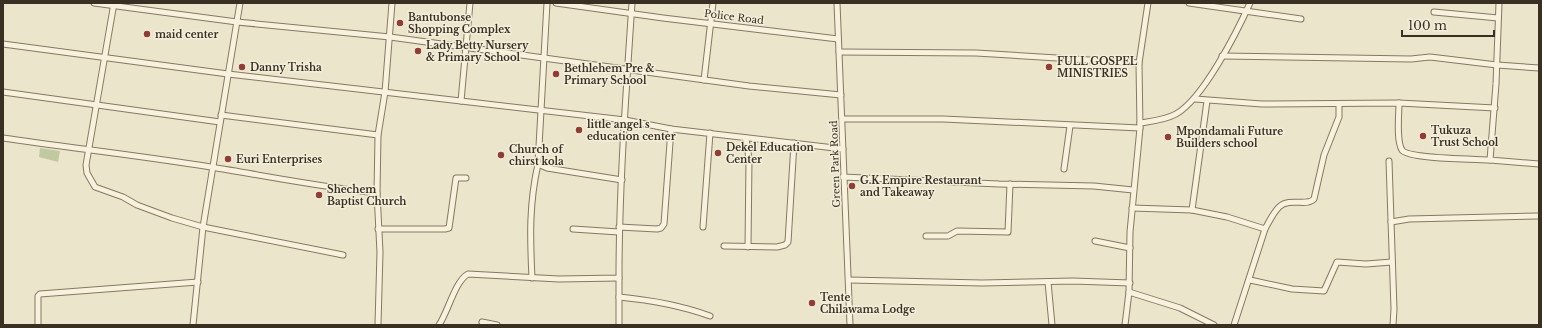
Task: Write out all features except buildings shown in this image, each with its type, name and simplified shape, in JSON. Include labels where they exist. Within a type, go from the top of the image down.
[{"type":"street","points":[[94,3],[113,4],[237,22],[390,37],[626,70],[841,95]]},
{"type":"street","points":[[193,325],[203,227],[214,168],[221,115],[240,3]]},
{"type":"street","points":[[378,325],[380,252],[377,193],[378,135],[385,92],[392,3]]},
{"type":"street","points":[[461,101],[470,3]]},
{"type":"street","points":[[532,278],[530,214],[532,191],[538,164],[547,3]]},
{"type":"street","name":"Police Road","points":[[556,3],[631,14],[838,39]]},
{"type":"street","points":[[619,325],[619,229],[625,120],[626,70],[632,3]]},
{"type":"street","points":[[704,80],[713,3]]},
{"type":"street","name":"Green Park Road","points":[[837,3],[843,119],[843,177],[850,325]]},
{"type":"street","points":[[1125,325],[1130,283],[1132,208],[1140,126],[1139,63],[1148,3]]},
{"type":"street","points":[[1189,3],[1301,19]]},
{"type":"street","points":[[843,119],[943,119],[1070,126],[1140,126],[1165,119],[1177,113],[1195,99],[1222,56],[1250,3]]},
{"type":"street","points":[[1490,160],[1495,108],[1499,3]]},
{"type":"street","points":[[113,4],[106,58],[88,150],[87,173],[95,187],[123,197],[152,212],[203,227],[343,255]]},
{"type":"street","points":[[1434,12],[1498,18]]},
{"type":"street","points":[[3,44],[228,74],[625,120],[671,129],[843,149]]},
{"type":"street","points":[[839,52],[976,54],[1139,63]]},
{"type":"street","points":[[1222,56],[1411,59],[1430,57],[1497,66],[1539,68]]},
{"type":"street","points":[[3,92],[220,122]]},
{"type":"street","points":[[1195,99],[1262,104],[1399,104],[1495,108]]},
{"type":"street","points":[[1192,210],[1207,101]]},
{"type":"street","points":[[1234,325],[1250,280],[1265,229],[1278,208],[1284,203],[1310,202],[1314,199],[1324,155],[1339,118],[1340,104]]},
{"type":"street","points":[[1399,104],[1399,144],[1402,151],[1410,155],[1539,164]]},
{"type":"street","points":[[221,115],[378,135]]},
{"type":"street","points":[[1064,169],[1070,126]]},
{"type":"street","points":[[573,229],[661,228],[664,224],[671,129]]},
{"type":"street","points":[[704,227],[710,134]]},
{"type":"street","points":[[3,138],[214,168],[333,188],[377,193]]},
{"type":"street","points":[[746,138],[749,159],[748,247]]},
{"type":"street","points":[[724,246],[777,248],[788,242],[793,183],[794,144]]},
{"type":"street","points":[[1389,161],[1394,309],[1393,325]]},
{"type":"street","points":[[538,164],[547,168],[622,180]]},
{"type":"street","points":[[843,177],[1094,186],[1134,190]]},
{"type":"street","points":[[378,229],[449,228],[456,178],[466,178]]},
{"type":"street","points":[[926,236],[948,236],[957,231],[1008,232],[1010,184]]},
{"type":"street","points":[[1132,208],[1192,210],[1227,217],[1265,229]]},
{"type":"street","points":[[1391,222],[1409,219],[1539,216]]},
{"type":"street","points":[[1095,242],[1130,248]]},
{"type":"street","points":[[1250,280],[1292,289],[1324,291],[1337,262],[1366,264],[1392,262]]},
{"type":"street","points":[[440,325],[446,316],[456,290],[464,276],[468,274],[532,278],[619,278]]},
{"type":"street","points":[[849,280],[982,283],[1130,283]]},
{"type":"street","points":[[38,325],[38,296],[40,294],[198,282]]},
{"type":"street","points":[[1048,282],[1052,325]]},
{"type":"street","points":[[1129,292],[1180,308],[1214,325]]},
{"type":"street","points":[[618,297],[662,303],[691,309],[710,316]]},
{"type":"street","points":[[482,322],[497,325]]},
{"type":"green space","points":[[40,148],[60,151],[58,162],[39,157]]},
{"type":"place","name":"Bantubonse Shopping Complex","points":[[400,23]]},
{"type":"place","name":"maid center","points":[[147,34]]},
{"type":"place","name":"Lady Betty Nursery & Primary School","points":[[418,51]]},
{"type":"place","name":"Danny Trisha","points":[[242,67]]},
{"type":"place","name":"FULL GOSPEL MINISTRIES","points":[[1049,67]]},
{"type":"place","name":"Bethlehem Pre & Primary School","points":[[556,74]]},
{"type":"place","name":"little angel s education center","points":[[579,130]]},
{"type":"place","name":"Tukuza Trust School","points":[[1423,136]]},
{"type":"place","name":"Mpondamali Future Builders school","points":[[1168,137]]},
{"type":"place","name":"Dekel Education Center","points":[[718,153]]},
{"type":"place","name":"Church of chirst kola","points":[[501,155]]},
{"type":"place","name":"Euri Enterprises","points":[[228,159]]},
{"type":"place","name":"G.K Empire Restaurant and Takeaway","points":[[852,186]]},
{"type":"place","name":"Shechem Baptist Church","points":[[319,195]]},
{"type":"place","name":"Tente Chilawama Lodge","points":[[812,303]]}]
